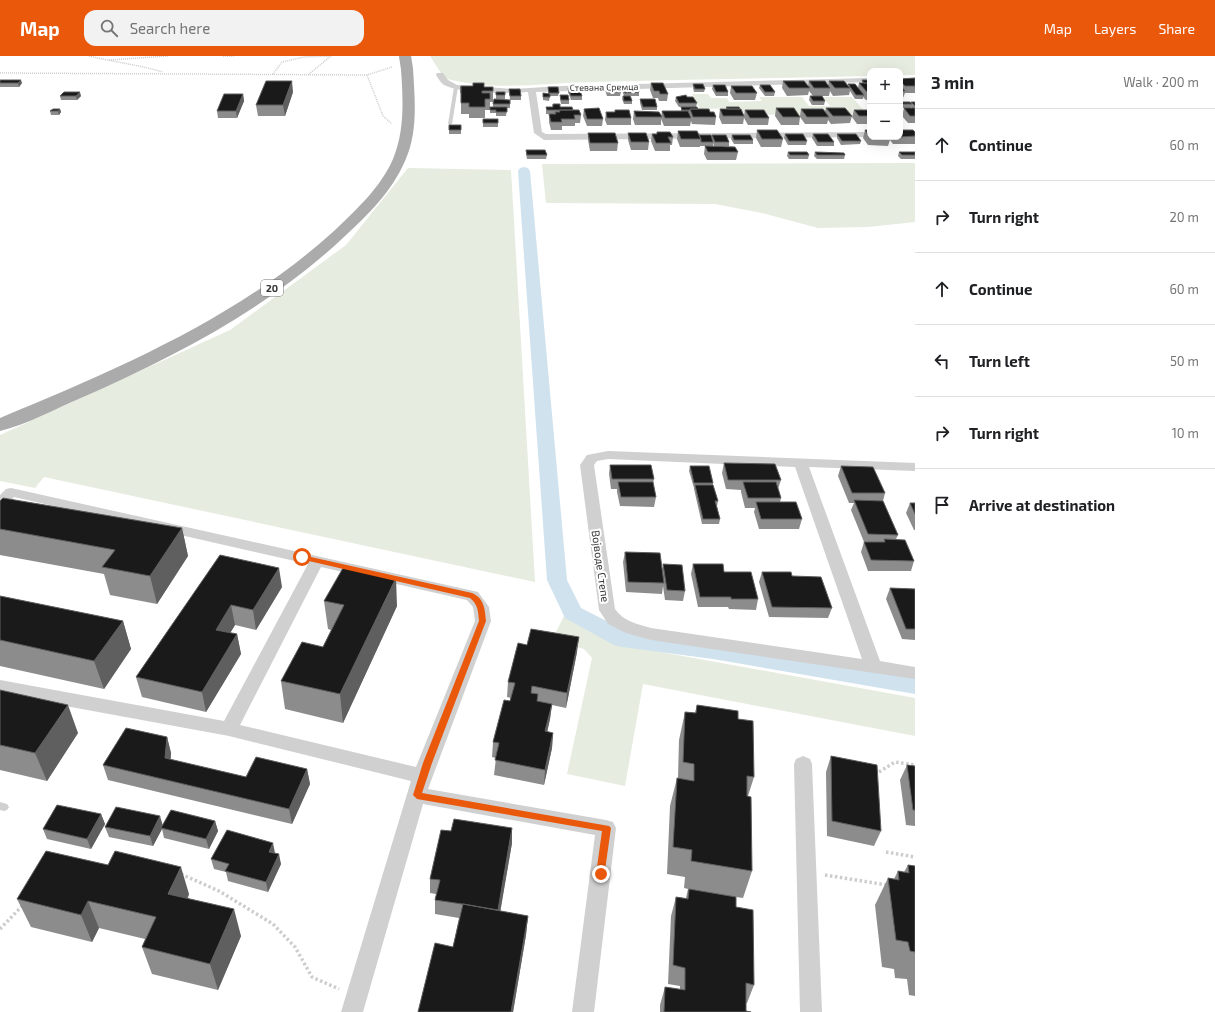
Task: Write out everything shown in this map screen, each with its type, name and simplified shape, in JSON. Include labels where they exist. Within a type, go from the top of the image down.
[{"type":"main road","name":"20","points":[[0,425],[138,364],[240,309],[295,272],[338,236],[381,191],[403,151],[406,136],[408,100],[402,64]]},
{"type":"street","name":"Стевана Сремца","points":[[440,75],[445,82],[456,86],[504,90],[867,80]]},
{"type":"street","points":[[532,90],[538,133],[544,136],[867,135]]},
{"type":"street","name":"Војводе Степе","points":[[915,467],[801,464],[608,455],[592,458],[587,465],[607,610],[614,620],[632,629],[651,634],[915,673]]},
{"type":"street","points":[[801,464],[873,666]]},
{"type":"street","points":[[0,504],[11,492],[472,596],[478,601],[483,614],[483,621],[474,640],[420,786],[354,1003]]},
{"type":"street","points":[[229,729],[317,561]]},
{"type":"street","points":[[0,687],[229,729],[420,786],[606,828],[583,1012]]},
{"type":"street","points":[[803,764],[811,1012]]},
{"type":"lane","points":[[450,124],[456,86]]},
{"type":"path","points":[[89,56],[106,61],[141,66],[166,73]]},
{"type":"path","points":[[106,61],[168,56]]},
{"type":"path","points":[[223,56],[234,56]]},
{"type":"path","points":[[272,74],[282,62],[304,57],[331,56]]},
{"type":"path","points":[[308,74],[331,56]]},
{"type":"path","points":[[0,73],[367,75],[382,69],[402,64]]},
{"type":"path","points":[[367,75],[383,116],[406,136]]},
{"type":"path","points":[[879,772],[895,762],[915,766]]},
{"type":"path","points":[[886,852],[915,857]]},
{"type":"path","points":[[807,872],[894,886]]},
{"type":"path","points":[[179,873],[219,891],[273,924],[295,947],[312,977],[354,1003]]},
{"type":"path","points":[[0,929],[27,901]]},
{"type":"shaded area","points":[[430,56],[915,56],[915,75],[903,75],[903,68],[867,68],[867,76],[592,82],[518,86],[480,85],[444,78]]},
{"type":"shaded area","points":[[692,94],[708,94],[711,98],[727,98],[729,102],[762,101],[759,97],[802,97],[809,106],[830,106],[823,97],[852,97],[867,114],[745,115],[741,108],[700,109]]},
{"type":"shaded area","points":[[915,163],[915,222],[868,227],[818,228],[762,213],[715,204],[546,203],[542,164]]},
{"type":"shaded area","points":[[408,168],[511,170],[535,582],[44,477],[35,488],[0,481],[0,435],[230,330],[346,245]]},
{"type":"shaded area","points":[[565,614],[611,643],[915,698],[915,736],[643,684],[625,786],[567,774],[592,658],[584,649],[552,640]]},
{"type":"building","points":[[915,78],[915,86],[905,86],[903,84],[903,79]]},
{"type":"building","points":[[0,80],[21,80],[18,83],[0,83]]},
{"type":"building","points":[[862,80],[867,80],[867,83],[864,83]]},
{"type":"building","points":[[266,81],[292,81],[283,105],[256,105]]},
{"type":"building","points":[[783,81],[804,81],[810,88],[789,88]]},
{"type":"building","points":[[809,81],[825,81],[830,88],[814,88]]},
{"type":"building","points":[[829,81],[844,81],[850,88],[835,88]]},
{"type":"building","points":[[473,83],[484,83],[484,87],[493,87],[493,91],[482,91],[482,93],[490,93],[490,99],[485,99],[485,107],[469,107],[469,103],[461,103],[461,86],[473,86]]},
{"type":"building","points":[[651,83],[663,83],[668,94],[660,94],[659,91],[654,91]]},
{"type":"building","points":[[859,83],[867,83],[867,92]]},
{"type":"building","points":[[693,84],[703,84],[705,89],[695,89]]},
{"type":"building","points":[[848,84],[855,84],[864,95],[856,95]]},
{"type":"building","points":[[713,85],[725,85],[728,92],[716,92]]},
{"type":"building","points":[[760,85],[770,85],[775,92],[765,92]]},
{"type":"building","points":[[618,86],[621,92],[608,92],[605,87]]},
{"type":"building","points":[[731,86],[752,86],[757,93],[736,93]]},
{"type":"building","points":[[548,87],[558,87],[559,93],[549,93]]},
{"type":"building","points":[[622,87],[637,87],[639,92],[625,93]]},
{"type":"building","points":[[568,88],[579,88],[582,96],[571,96]]},
{"type":"building","points":[[509,89],[520,89],[521,96],[510,96]]},
{"type":"building","points":[[64,92],[80,92],[76,96],[60,96]]},
{"type":"building","points":[[496,92],[505,92],[505,95],[496,95]]},
{"type":"building","points":[[543,93],[550,94],[550,97],[543,97]]},
{"type":"building","points":[[224,94],[243,94],[236,111],[217,111]]},
{"type":"building","points":[[560,95],[568,95],[569,100],[561,100]]},
{"type":"building","points":[[686,95],[687,97],[693,97],[697,103],[679,103],[676,97]]},
{"type":"building","points":[[623,96],[630,96],[632,101],[624,101]]},
{"type":"building","points":[[810,96],[822,96],[825,101],[813,101]]},
{"type":"building","points":[[494,99],[510,100],[510,104],[493,104]]},
{"type":"building","points":[[640,99],[655,99],[657,107],[643,107]]},
{"type":"building","points":[[903,102],[910,102],[912,104],[903,104]]},
{"type":"building","points":[[553,104],[560,104],[560,107],[572,107],[573,110],[547,110],[546,107],[553,107]]},
{"type":"building","points":[[490,107],[507,107],[507,112],[496,112],[496,110],[490,110]]},
{"type":"building","points":[[681,107],[697,107],[698,109],[682,110]]},
{"type":"building","points":[[726,107],[739,107],[740,109],[728,109]]},
{"type":"building","points":[[599,108],[603,119],[587,119],[584,109]]},
{"type":"building","points":[[776,108],[794,108],[800,117],[783,117]]},
{"type":"building","points":[[826,108],[845,108],[852,116],[833,116]]},
{"type":"building","points":[[904,108],[915,108],[915,116],[910,116]]},
{"type":"building","points":[[53,109],[60,109],[58,111],[50,111]]},
{"type":"building","points":[[690,109],[709,109],[710,112],[714,112],[716,117],[693,117]]},
{"type":"building","points":[[720,109],[741,109],[744,116],[723,116]]},
{"type":"building","points":[[801,109],[823,109],[829,117],[807,117]]},
{"type":"building","points":[[559,110],[579,110],[581,115],[574,115],[575,119],[561,119],[562,122],[551,122],[549,114],[556,114],[555,112],[560,112]]},
{"type":"building","points":[[615,110],[629,110],[631,118],[607,118],[606,112],[615,112]]},
{"type":"building","points":[[745,110],[764,110],[769,118],[750,118]]},
{"type":"building","points":[[854,110],[867,110],[867,116],[859,116]]},
{"type":"building","points":[[634,111],[659,112],[662,117],[636,117]]},
{"type":"building","points":[[662,111],[688,111],[691,118],[665,118]]},
{"type":"building","points":[[483,119],[498,119],[498,123],[483,123]]},
{"type":"building","points":[[449,125],[461,125],[461,130],[449,130]]},
{"type":"building","points":[[757,130],[777,130],[783,139],[762,139]]},
{"type":"building","points":[[903,130],[913,130],[915,132],[915,136],[903,137]]},
{"type":"building","points":[[678,131],[697,131],[701,139],[681,139]]},
{"type":"building","points":[[657,132],[670,132],[673,137],[668,137],[671,143],[656,143],[652,134],[657,134]]},
{"type":"building","points":[[588,133],[615,133],[618,143],[590,143]]},
{"type":"building","points":[[628,133],[646,133],[649,142],[631,142]]},
{"type":"building","points":[[785,134],[803,134],[807,141],[789,141]]},
{"type":"building","points":[[813,134],[828,134],[834,142],[818,142]]},
{"type":"building","points":[[837,134],[856,134],[861,141],[842,141]]},
{"type":"building","points":[[699,135],[711,135],[713,142],[701,142]]},
{"type":"building","points":[[712,135],[726,135],[729,142],[715,142]]},
{"type":"building","points":[[732,135],[750,135],[753,140],[734,140]]},
{"type":"building","points":[[705,146],[735,147],[738,152],[708,152]]},
{"type":"building","points":[[526,150],[545,150],[547,155],[527,155]]},
{"type":"building","points":[[788,152],[807,152],[809,155],[790,155]]},
{"type":"building","points":[[815,152],[844,153],[845,155],[817,155]]},
{"type":"building","points":[[899,152],[915,152],[915,155],[902,155]]},
{"type":"building","points":[[724,463],[775,464],[781,480],[728,480]]},
{"type":"building","points":[[610,465],[651,465],[654,479],[612,479]]},
{"type":"building","points":[[690,466],[709,466],[713,483],[694,483]]},
{"type":"building","points":[[841,466],[873,467],[885,493],[852,493]]},
{"type":"building","points":[[618,482],[653,482],[656,497],[621,497]]},
{"type":"building","points":[[743,482],[776,482],[781,498],[748,498]]},
{"type":"building","points":[[695,485],[713,485],[718,501],[715,501],[720,519],[703,519]]},
{"type":"building","points":[[3,498],[182,528],[150,576],[102,567],[115,550],[0,529],[0,501]]},
{"type":"building","points":[[854,500],[883,501],[898,535],[868,534]]},
{"type":"building","points":[[756,502],[796,502],[802,519],[761,519]]},
{"type":"building","points":[[910,503],[915,503],[915,514]]},
{"type":"building","points":[[884,539],[905,540],[914,561],[871,560],[864,542],[885,542]]},
{"type":"building","points":[[625,552],[660,553],[664,583],[628,582]]},
{"type":"building","points":[[220,555],[279,568],[253,610],[231,605],[216,630],[237,634],[202,692],[136,677]]},
{"type":"building","points":[[663,564],[682,565],[685,591],[667,590]]},
{"type":"building","points":[[693,564],[723,564],[724,572],[751,572],[758,599],[700,597]]},
{"type":"building","points":[[343,568],[396,578],[340,694],[281,681],[302,642],[323,647],[344,605],[324,601]]},
{"type":"building","points":[[762,572],[791,572],[792,576],[821,577],[832,608],[772,607]]},
{"type":"building","points":[[890,588],[915,589],[915,629],[906,629]]},
{"type":"building","points":[[0,596],[123,621],[94,661],[0,640]]},
{"type":"building","points":[[531,629],[579,637],[567,693],[532,686],[531,693],[538,694],[537,701],[552,704],[545,731],[553,733],[545,770],[495,760],[499,743],[493,742],[504,700],[510,701],[515,683],[508,682],[518,643],[527,645]]},
{"type":"building","points":[[0,690],[68,705],[35,753],[0,745]]},
{"type":"building","points":[[697,705],[738,711],[738,719],[753,721],[754,777],[747,776],[747,796],[751,797],[752,871],[691,861],[692,850],[673,847],[677,778],[694,781],[694,764],[683,762],[685,712],[696,713]]},
{"type":"building","points":[[126,728],[167,737],[165,758],[246,777],[256,757],[307,769],[289,809],[103,765]]},
{"type":"building","points":[[831,756],[877,765],[881,831],[832,821]]},
{"type":"building","points":[[907,765],[915,766],[915,810],[913,810]]},
{"type":"building","points":[[57,805],[101,814],[87,839],[43,829]]},
{"type":"building","points":[[116,807],[160,816],[150,836],[105,827]]},
{"type":"building","points":[[171,810],[215,821],[206,839],[161,828]]},
{"type":"building","points":[[454,819],[512,828],[498,910],[435,900],[440,880],[430,879],[441,830],[451,831]]},
{"type":"building","points":[[227,830],[273,843],[269,852],[279,854],[266,882],[225,871],[229,864],[211,859]]},
{"type":"building","points":[[46,851],[108,865],[115,851],[181,867],[168,894],[234,909],[210,964],[142,947],[156,917],[88,901],[81,915],[17,899]]},
{"type":"building","points":[[908,865],[915,866],[915,952],[910,951],[908,942],[896,940],[888,878],[899,880],[898,871],[909,873]]},
{"type":"building","points":[[689,889],[736,897],[736,907],[753,910],[754,985],[746,983],[746,1011],[751,1012],[664,1012],[665,987],[685,990],[685,968],[673,965],[676,897],[688,899]]},
{"type":"building","points":[[463,904],[528,916],[511,1012],[418,1012],[435,943],[453,947]]},
{"type":"waterway","points":[[524,171],[557,580],[573,613],[622,639],[713,651],[915,685]]},
{"type":"route","points":[[302,557],[472,596],[478,601],[482,608],[483,621],[474,640],[422,776],[417,795],[606,828],[601,874]]}]
